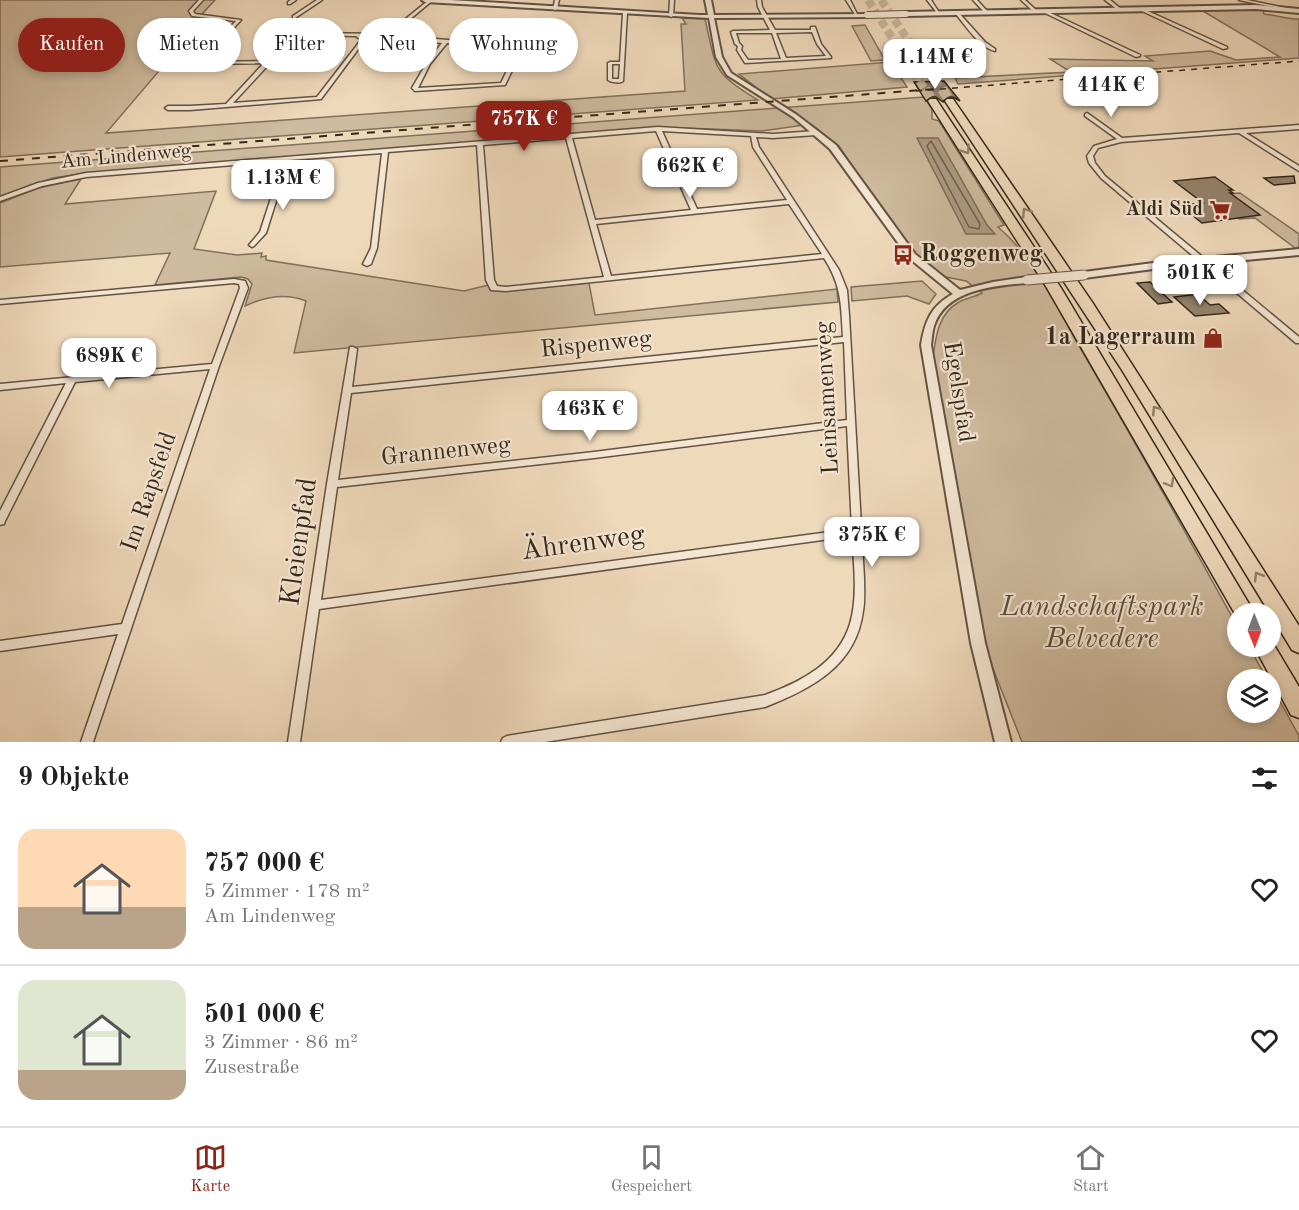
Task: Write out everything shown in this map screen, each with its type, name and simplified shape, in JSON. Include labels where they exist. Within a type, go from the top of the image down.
[{"type":"highway","points":[[933,101],[1054,288],[1239,603]]},
{"type":"highway","points":[[950,101],[1007,183],[1173,438],[1299,644]]},
{"type":"highway","points":[[1270,657],[1299,708]]},
{"type":"street","points":[[201,0],[191,11],[193,15],[221,18]]},
{"type":"street","points":[[289,3],[294,0]]},
{"type":"street","points":[[294,17],[320,0]]},
{"type":"street","points":[[425,0],[710,17],[1283,8]]},
{"type":"street","points":[[410,18],[431,0]]},
{"type":"street","points":[[555,9],[557,0]]},
{"type":"street","points":[[671,16],[672,0]]},
{"type":"street","points":[[708,0],[719,57],[729,74],[813,130],[843,159],[912,256],[958,293],[984,286],[1027,280],[1299,252]]},
{"type":"street","points":[[759,0],[764,17],[784,60]]},
{"type":"street","points":[[848,0],[857,15]]},
{"type":"street","points":[[929,0],[939,13]]},
{"type":"street","points":[[975,0],[986,12]]},
{"type":"street","points":[[1023,0],[1035,11]]},
{"type":"street","points":[[1107,0],[1119,9]]},
{"type":"street","points":[[1240,0],[1299,11]]},
{"type":"street","points":[[1240,0],[1256,7]]},
{"type":"street","points":[[1249,1],[1256,7]]},
{"type":"street","points":[[1141,9],[1226,48]]},
{"type":"street","points":[[1044,11],[1138,56]]},
{"type":"street","points":[[621,63],[625,13]]},
{"type":"street","points":[[957,13],[982,43],[993,50]]},
{"type":"street","points":[[813,29],[818,43],[829,57],[747,62],[739,50],[740,46],[736,44],[733,32],[772,32],[813,29]]},
{"type":"street","points":[[346,35],[358,36]]},
{"type":"street","points":[[437,41],[449,42]]},
{"type":"street","points":[[445,42],[428,64],[415,88],[417,90],[503,84],[509,72]]},
{"type":"street","points":[[168,108],[319,98],[358,46]]},
{"type":"street","points":[[228,105],[259,72]]},
{"type":"street","points":[[1087,115],[1121,140]]},
{"type":"street","points":[[1299,127],[1121,140],[1096,147],[1090,156],[1102,177],[1299,341]]},
{"type":"street","points":[[658,129],[695,211]]},
{"type":"street","name":"Am Lindenweg","points":[[0,199],[35,185],[78,176],[658,129],[756,135],[813,130]]},
{"type":"street","points":[[1240,131],[1299,169]]},
{"type":"street","name":"Leinsamenweg","points":[[507,742],[765,700],[795,691],[815,679],[830,665],[844,648],[856,623],[858,595],[856,532],[843,290],[835,270],[756,147],[756,135]]},
{"type":"street","points":[[569,137],[608,279]]},
{"type":"street","points":[[480,143],[492,286],[506,289],[826,256]]},
{"type":"street","points":[[366,264],[374,248],[385,151]]},
{"type":"street","points":[[252,245],[263,233],[287,159]]},
{"type":"street","points":[[592,222],[790,202]]},
{"type":"street","name":"Im Rapsfeld","points":[[0,302],[234,281],[242,283],[244,288],[215,366],[87,742]]},
{"type":"street","name":"Egelspfad","points":[[958,293],[932,315],[928,322],[926,345],[978,643],[1004,742]]},
{"type":"street","name":"Rispenweg","points":[[348,390],[847,339]]},
{"type":"street","name":"Kleienpfad","points":[[294,742],[353,349]]},
{"type":"street","points":[[0,387],[215,366]]},
{"type":"street","points":[[0,521],[72,380]]},
{"type":"street","name":"Grannenweg","points":[[332,484],[594,455],[850,423]]},
{"type":"street","name":"Ährenweg","points":[[315,605],[856,532]]},
{"type":"street","points":[[0,646],[125,628]]},
{"type":"green space","points":[[0,0],[215,0],[203,13],[202,18],[137,18],[137,72],[158,72],[106,133],[685,91],[681,24],[686,24],[682,18],[705,19],[718,68],[732,82],[758,100],[0,157]]},
{"type":"green space","points":[[1262,9],[1271,10],[1263,10],[1264,14],[1299,19],[1299,58],[958,84],[955,78],[1071,72],[1050,59],[1153,61],[1145,56],[1210,51],[1236,60],[1280,57],[1201,10]]},
{"type":"green space","points":[[865,25],[885,60],[871,61],[852,26]]},
{"type":"green space","points":[[891,62],[907,87],[771,99],[739,74]]},
{"type":"green space","name":"Landschaftspark Belvedere","points":[[924,97],[932,109],[932,119],[939,121],[1004,225],[998,227],[1023,254],[1044,285],[1227,608],[1227,657],[1255,657],[1261,669],[1227,669],[1227,723],[1281,723],[1281,703],[1299,736],[1299,742],[1022,742],[988,656],[933,357],[939,326],[946,313],[959,302],[982,293],[966,281],[946,277],[922,262],[901,240],[839,146],[811,124],[762,131],[658,127],[86,173],[53,178],[0,196],[0,167]]},
{"type":"green space","points":[[81,179],[65,204],[216,191],[194,249],[237,255],[262,253],[261,257],[266,256],[266,260],[464,291],[488,285],[492,289],[504,291],[589,283],[595,315],[837,289],[838,302],[294,353],[306,301],[291,297],[275,297],[245,306],[252,284],[248,279],[241,277],[155,285],[170,253],[0,267],[0,203],[38,188]]},
{"type":"green space","points":[[1240,193],[1299,234],[1299,247],[1295,248],[1255,218],[1239,219],[1236,217],[1259,215],[1203,196]]},
{"type":"green space","points":[[922,281],[936,294],[929,304],[907,296],[852,301],[851,287]]},
{"type":"water","points":[[917,138],[938,138],[987,225],[995,234],[966,234]]},
{"type":"building","points":[[944,81],[960,101],[953,97],[945,97],[943,102],[936,97],[930,97],[926,101],[914,82]]},
{"type":"building","points":[[1294,176],[1295,183],[1274,185],[1264,178]]},
{"type":"building","points":[[1215,177],[1233,190],[1229,190],[1233,193],[1230,193],[1260,215],[1202,223],[1180,205],[1203,203],[1174,181]]},
{"type":"building","points":[[1150,282],[1172,302],[1158,304],[1137,283]]},
{"type":"building","points":[[1198,294],[1210,305],[1219,304],[1229,313],[1195,316],[1174,297]]},
{"type":"tunnel","points":[[868,0],[926,91]]},
{"type":"tunnel","points":[[881,0],[943,91]]},
{"type":"tunnel","points":[[925,89],[933,101]]},
{"type":"tunnel","points":[[942,89],[950,101]]},
{"type":"railway","points":[[916,91],[1299,61]]},
{"type":"railway","points":[[0,161],[935,89]]},
{"type":"place","name":"Aldi Süd","points":[[1220,210]]},
{"type":"place","name":"Roggenweg","points":[[903,255]]},
{"type":"place","name":"1a Lagerraum","points":[[1213,338]]}]
